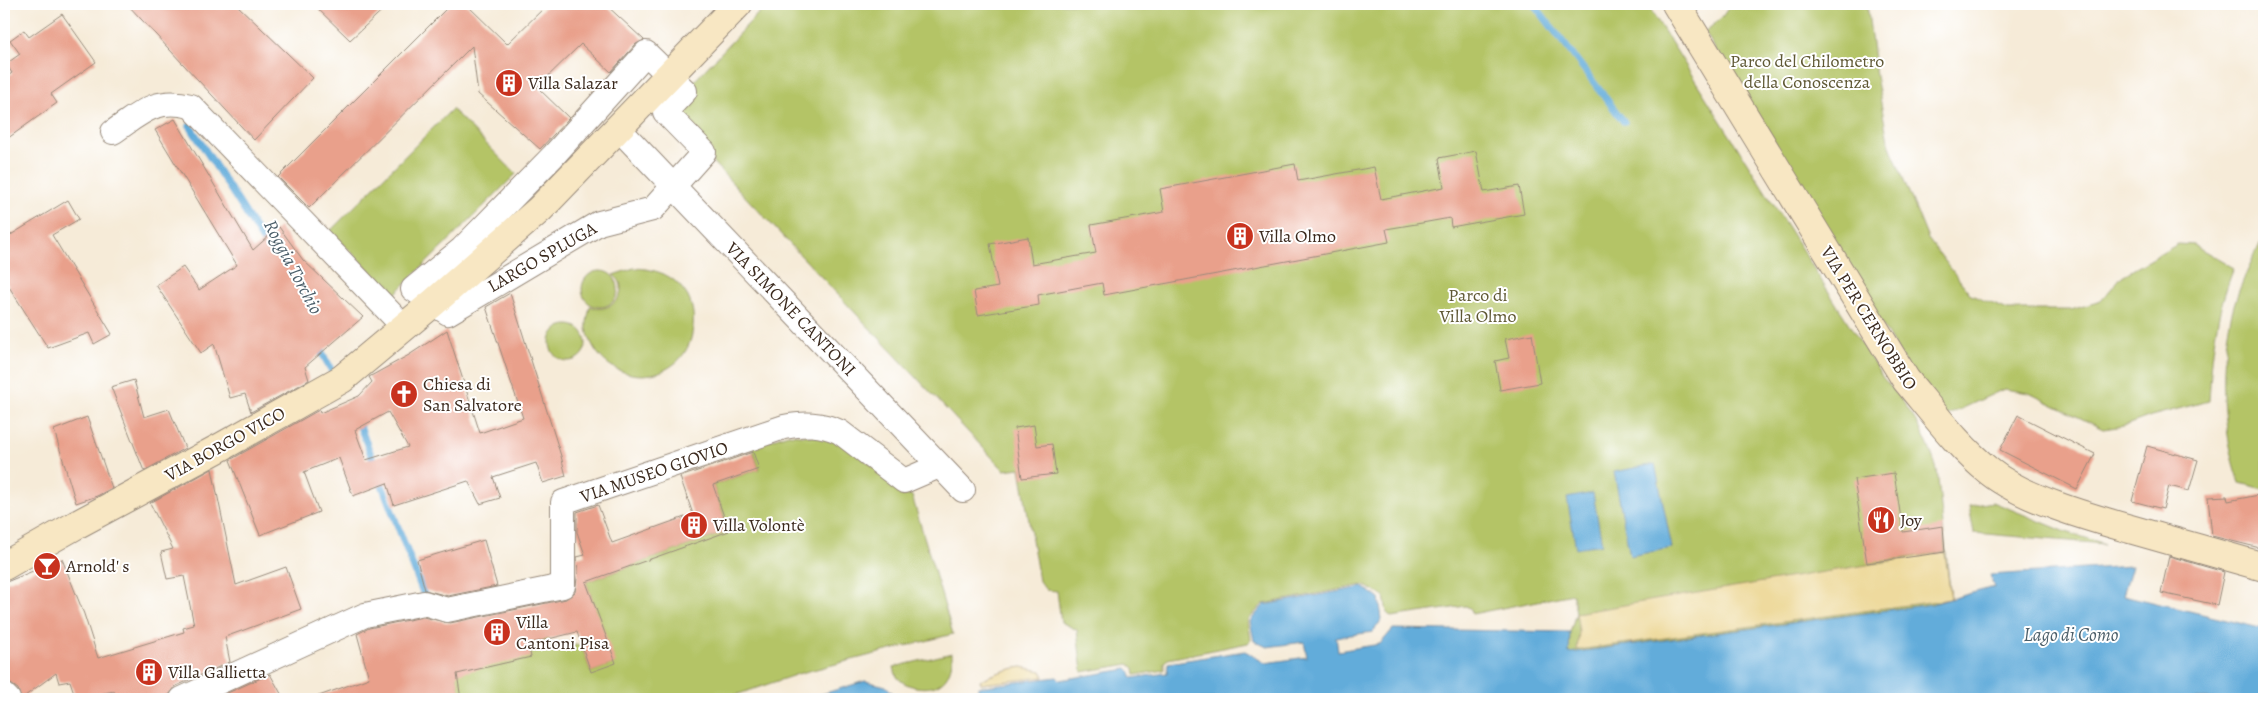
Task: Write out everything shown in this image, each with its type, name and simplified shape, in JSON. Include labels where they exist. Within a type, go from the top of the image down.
[{"type":"main road","points":[[669,75],[738,4]]},
{"type":"main road","name":"VIA PER CERNOBBIO","points":[[1676,4],[1906,380],[1950,432],[1991,473],[2022,490],[2083,515],[2264,567]]},
{"type":"main road","name":"LARGO SPLUGA","points":[[433,303],[540,209],[669,75]]},
{"type":"main road","name":"VIA BORGO VICO","points":[[4,566],[342,379],[433,303]]},
{"type":"street","name":"LARGO SPLUGA","points":[[646,53],[685,92],[665,112],[704,152],[674,186],[653,209],[598,223],[448,313],[413,289],[462,249],[553,156],[646,53]]},
{"type":"street","points":[[113,132],[156,105],[174,102],[191,106],[404,327]]},
{"type":"street","name":"VIA SIMONE CANTONI","points":[[618,128],[963,490]]},
{"type":"street","name":"VIA MUSEO GIOVIO","points":[[182,699],[365,615],[424,603],[446,610],[563,586],[563,502],[784,427],[816,424],[840,432],[904,481],[939,466]]},
{"type":"street","points":[[4,695],[8,699]]},
{"type":"green space","name":"Parco di Villa Olmo","points":[[767,4],[1647,4],[1883,378],[1916,421],[1928,445],[1937,470],[1951,599],[1932,604],[1569,653],[1570,632],[1576,613],[1573,594],[1472,614],[1471,609],[1466,606],[1391,617],[1387,613],[1384,596],[1363,585],[1263,604],[1248,620],[1251,640],[1248,643],[1168,659],[1164,662],[1164,670],[1135,675],[1134,668],[1129,664],[1082,672],[1077,630],[1061,622],[1057,591],[1046,590],[1039,581],[1020,468],[1004,470],[665,112]]},
{"type":"green space","name":"Parco del Chilometro della Conoscenza","points":[[1731,4],[1867,4],[1876,76],[1888,141],[1928,239],[1971,295],[2008,310],[2071,310],[2101,301],[2122,276],[2178,244],[2194,245],[2234,268],[2222,302],[2216,333],[2209,401],[2151,416],[2124,426],[2103,429],[2029,393],[2004,389],[1946,416],[1913,376],[1705,32],[1722,17]]},
{"type":"green space","points":[[452,109],[516,174],[394,295],[330,231]]},
{"type":"green space","points":[[2264,235],[2264,489],[2240,483],[2229,440],[2224,394],[2224,371],[2229,326],[2234,305]]},
{"type":"green space","points":[[634,268],[658,272],[672,279],[688,297],[693,315],[693,327],[688,347],[676,362],[661,371],[643,375],[625,372],[608,364],[595,350],[587,329],[590,306],[606,307],[617,299],[620,293],[621,286],[619,280],[613,275]]},
{"type":"green space","points":[[600,271],[613,276],[618,289],[613,302],[600,307],[587,302],[582,289],[587,276]]},
{"type":"green space","points":[[568,325],[581,330],[586,343],[581,356],[568,361],[555,356],[550,343],[555,330]]},
{"type":"green space","points":[[788,434],[836,438],[912,496],[953,634],[801,673],[724,699],[461,699],[454,662],[549,639],[552,650],[581,644],[591,672],[615,663],[586,582],[729,531],[713,485],[759,469],[752,446]]},
{"type":"green space","points":[[1993,502],[2066,532],[2105,544],[1974,533],[1969,506]]},
{"type":"green space","points":[[952,653],[952,662],[948,675],[944,681],[932,687],[914,687],[906,684],[896,675],[894,667]]},
{"type":"sand","points":[[1945,552],[1951,599],[1577,650],[1579,632],[1576,613]]},
{"type":"sand","points":[[1022,667],[1041,671],[1044,677],[981,684],[980,680],[1006,670]]},
{"type":"water","points":[[1655,464],[1672,548],[1630,556],[1614,472]]},
{"type":"water","points":[[1593,493],[1602,544],[1576,548],[1567,498]]},
{"type":"water","name":"Lago di Como","points":[[2132,566],[2123,595],[2264,629],[2264,699],[965,699],[967,692],[978,691],[978,687],[1057,677],[1060,680],[1127,669],[1131,672],[1132,678],[1167,673],[1168,663],[1245,651],[1265,663],[1307,657],[1304,642],[1267,647],[1254,641],[1250,621],[1264,605],[1363,587],[1379,598],[1382,619],[1373,632],[1336,637],[1338,651],[1380,644],[1393,629],[1570,632],[1569,653],[1932,604],[1994,587],[1990,575]]},
{"type":"water","points":[[865,681],[886,686],[899,699],[806,699]]},
{"type":"building","points":[[127,4],[236,4],[313,78],[254,140]]},
{"type":"building","points":[[313,4],[389,4],[350,40]]},
{"type":"building","points":[[451,4],[466,4],[507,44],[548,4],[605,4],[644,40],[636,44],[611,72],[581,44],[537,87],[569,118],[540,149],[478,94],[472,46],[309,208],[278,177]]},
{"type":"building","points":[[62,14],[96,62],[51,94],[57,103],[4,141],[4,79],[12,73],[6,64],[20,54],[10,40],[24,30],[29,37]]},
{"type":"building","points":[[175,119],[253,250],[279,227],[303,260],[363,317],[305,367],[309,380],[251,412],[245,394],[230,398],[214,344],[201,353],[156,285],[183,267],[199,290],[237,265],[155,130]]},
{"type":"building","name":"Villa Olmo","points":[[1476,151],[1484,192],[1519,186],[1524,214],[1451,227],[1450,218],[1386,229],[1389,242],[1104,295],[1102,283],[1038,295],[1039,305],[978,315],[974,291],[998,287],[990,244],[1028,237],[1032,264],[1096,253],[1091,225],[1164,212],[1160,189],[1295,164],[1298,181],[1374,167],[1381,199],[1444,187],[1439,158]]},
{"type":"building","points":[[68,200],[79,219],[52,235],[112,334],[94,344],[89,333],[48,348],[4,279],[4,239]]},
{"type":"building","points":[[510,293],[566,476],[543,483],[536,463],[493,477],[500,498],[480,504],[468,481],[394,505],[387,483],[353,496],[339,458],[304,472],[319,512],[260,535],[230,460],[319,410],[320,413],[359,396],[372,382],[369,377],[409,355],[447,330],[480,433],[523,418],[486,307]],"holes":[[[388,412],[408,447],[366,460],[355,430]]]},
{"type":"building","points":[[1532,334],[1540,383],[1500,390],[1495,361],[1509,358],[1505,339]]},
{"type":"building","points":[[134,380],[144,417],[169,409],[185,448],[144,471],[111,387]]},
{"type":"building","points":[[2018,415],[2095,454],[2077,489],[2000,450]]},
{"type":"building","points":[[87,417],[112,488],[97,496],[76,503],[54,430]]},
{"type":"building","points":[[1034,425],[1037,446],[1052,444],[1056,474],[1022,478],[1015,428]]},
{"type":"building","points":[[2147,446],[2198,460],[2189,491],[2169,486],[2163,509],[2132,501]]},
{"type":"building","points":[[753,452],[759,469],[713,485],[729,531],[586,582],[616,663],[591,672],[577,632],[528,644],[531,657],[457,674],[461,699],[316,699],[316,697],[369,678],[357,634],[369,628],[423,617],[450,623],[566,599],[575,592],[578,572],[577,557],[585,555],[577,532],[577,512],[598,505],[612,543],[693,514],[680,477]]},
{"type":"building","points":[[212,469],[236,585],[286,567],[301,609],[225,637],[230,662],[176,686],[169,695],[154,699],[116,699],[114,691],[76,699],[70,681],[59,683],[56,673],[21,699],[18,689],[8,682],[4,682],[4,583],[62,559],[84,614],[98,658],[184,632],[183,628],[194,625],[184,576],[167,579],[161,552],[173,549],[150,503]]},
{"type":"building","name":"Joy","points":[[1894,473],[1903,532],[1943,526],[1945,552],[1867,563],[1854,479]]},
{"type":"building","points":[[2264,494],[2264,549],[2212,536],[2208,497],[2227,496],[2228,501]]},
{"type":"building","points":[[484,540],[497,586],[448,596],[425,590],[417,560]]},
{"type":"building","points":[[2169,556],[2224,572],[2217,605],[2161,593]]},
{"type":"building","points":[[270,674],[284,699],[214,699]]},
{"type":"waterway","points":[[1534,4],[1624,122]]},
{"type":"waterway","name":"Roggia Torchio","points":[[190,126],[268,248]]},
{"type":"waterway","name":"Roggia Torchio","points":[[318,346],[333,373]]},
{"type":"waterway","name":"Roggia Torchio","points":[[357,419],[375,465]]},
{"type":"waterway","name":"Roggia Torchio","points":[[379,477],[425,598]]},
{"type":"place","name":"Villa Salazar","points":[[509,83]]},
{"type":"place","name":"Villa Olmo","points":[[1240,236]]},
{"type":"place","name":"Chiesa di San Salvatore","points":[[404,394]]},
{"type":"place","name":"Joy","points":[[1881,520]]},
{"type":"place","name":"Villa Volontè","points":[[694,525]]},
{"type":"place","name":"Arnold' s","points":[[47,566]]},
{"type":"place","name":"Villa Cantoni Pisa","points":[[497,632]]},
{"type":"place","name":"Villa Gallietta","points":[[149,672]]}]
